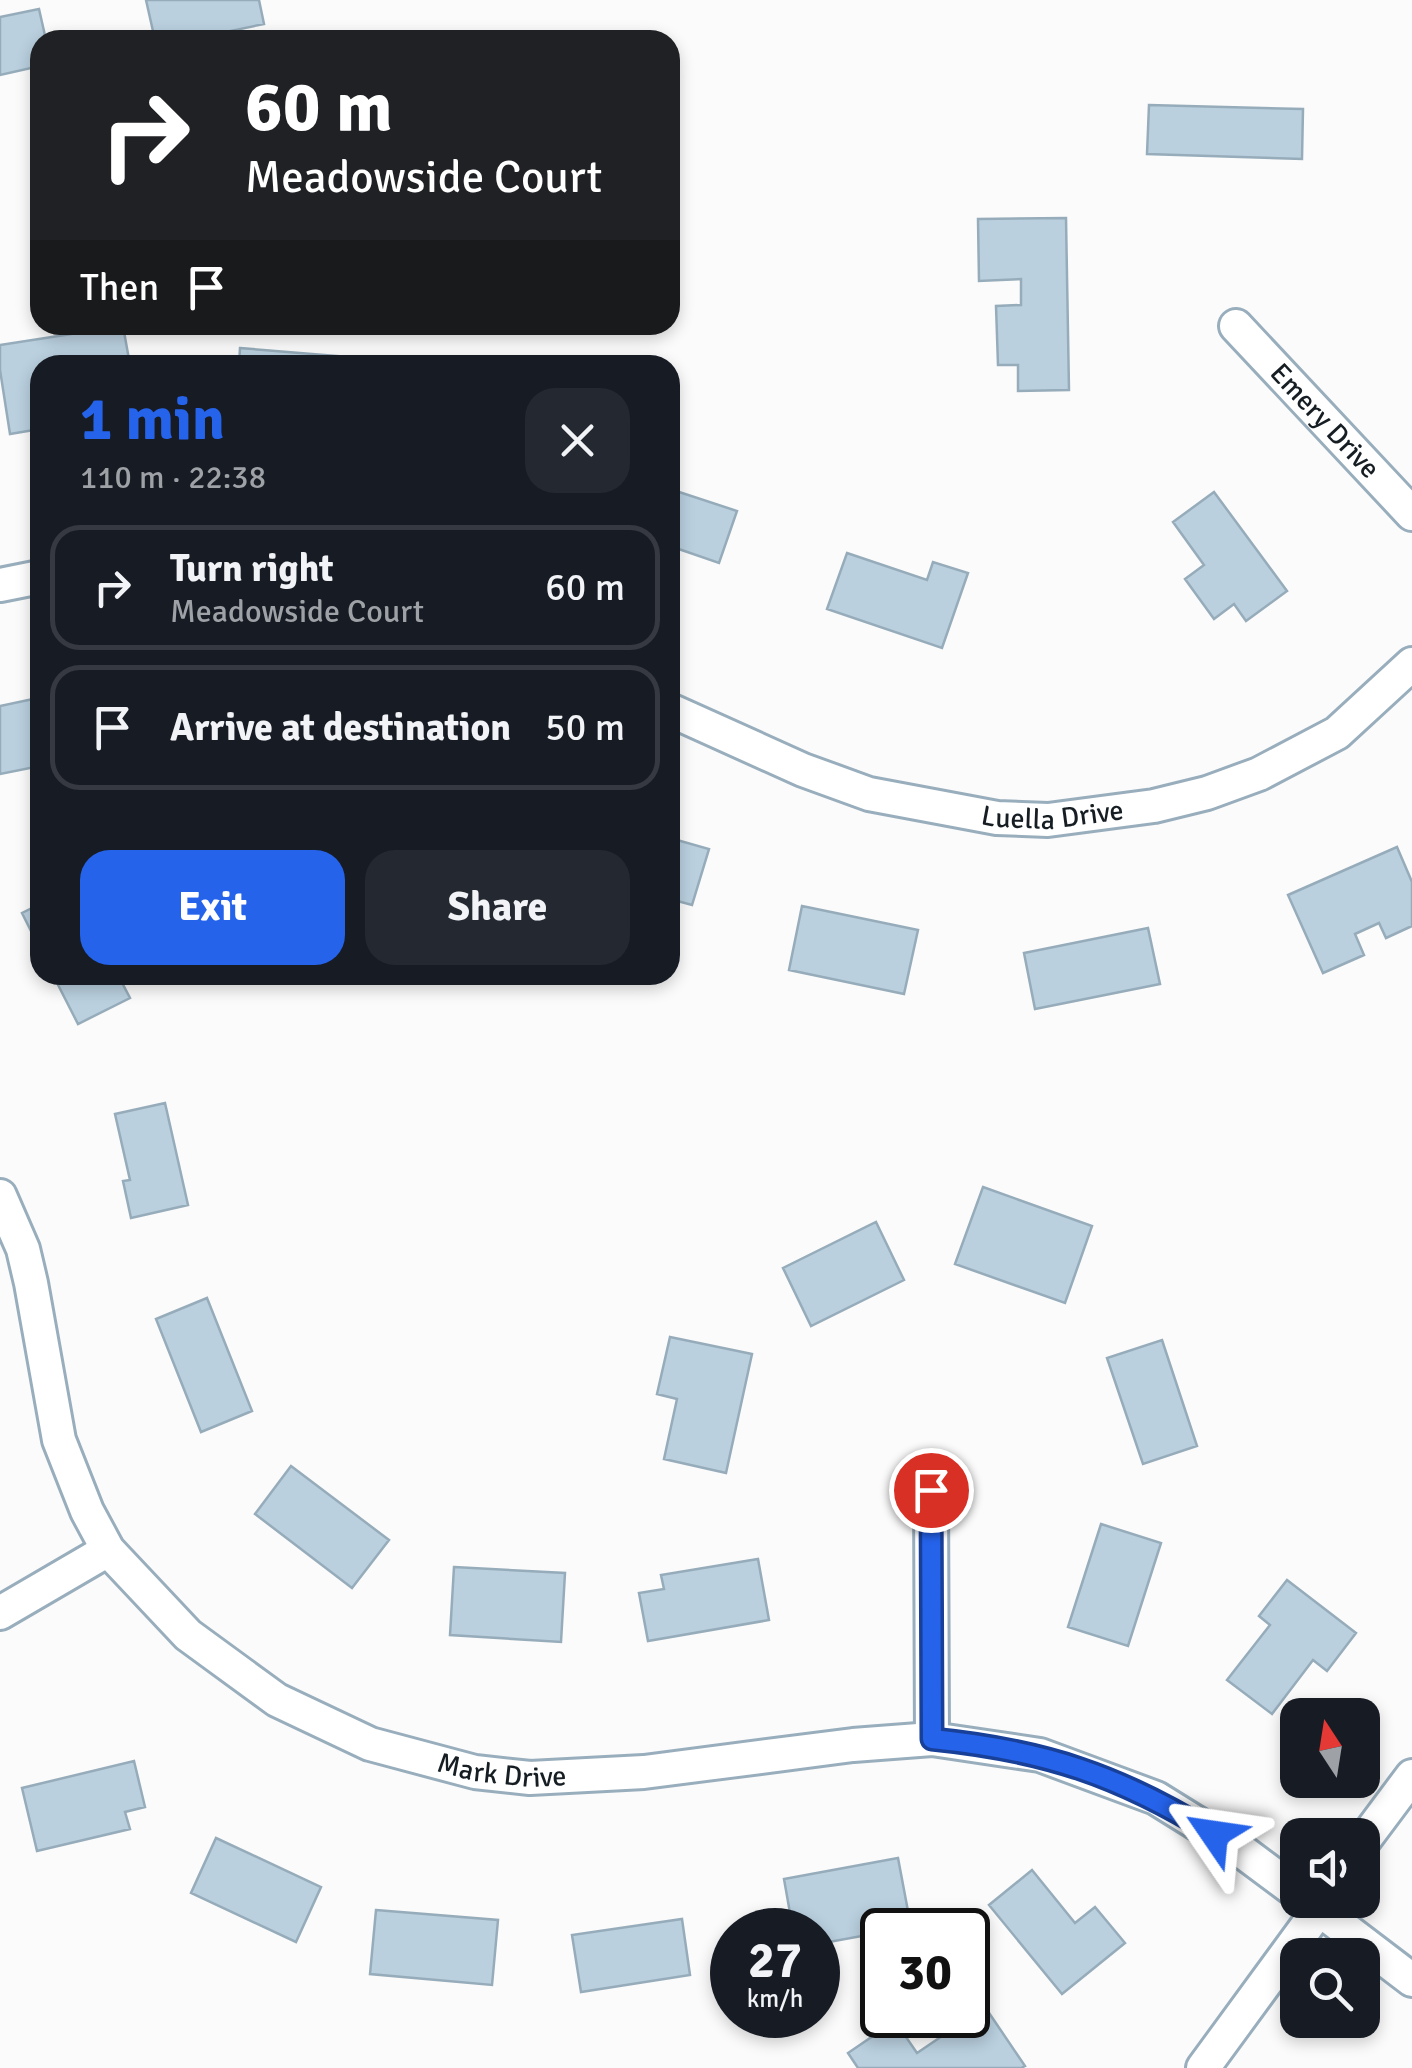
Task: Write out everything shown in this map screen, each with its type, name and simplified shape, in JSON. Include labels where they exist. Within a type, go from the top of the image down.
[{"type":"street","name":"Emery Drive","points":[[1236,326],[1412,514]]},
{"type":"street","points":[[0,585],[30,578]]},
{"type":"street","name":"Luella Drive","points":[[680,715],[803,770],[869,794],[997,818],[1048,820],[1154,806],[1207,794],[1260,774],[1338,733],[1412,664]]},
{"type":"street","name":"Mark Drive","points":[[0,1196],[32,1283],[59,1440],[87,1511],[108,1550],[188,1634],[277,1700],[370,1744],[475,1772],[530,1778],[644,1772],[932,1739],[1040,1755],[1156,1798],[1280,1878]]},
{"type":"street","points":[[931,1490],[932,1739]]},
{"type":"street","points":[[0,1614],[108,1550]]},
{"type":"street","points":[[1380,1820],[1412,1776]]},
{"type":"street","points":[[1203,2068],[1302,1918]]},
{"type":"street","name":"Mark Drive","points":[[1334,1918],[1412,1980]]},
{"type":"building","points":[[146,0],[259,0],[264,24],[235,30],[153,30]]},
{"type":"building","points":[[39,9],[44,30],[30,30],[30,68],[0,75],[0,17]]},
{"type":"building","points":[[1149,105],[1303,109],[1302,159],[1147,154]]},
{"type":"building","points":[[1066,218],[1069,390],[1018,391],[1018,365],[998,365],[996,306],[1021,305],[1021,279],[979,281],[978,219]]},
{"type":"building","points":[[65,335],[125,335],[128,355],[30,355],[30,431],[10,434],[0,345]]},
{"type":"building","points":[[240,348],[324,355],[240,355]]},
{"type":"building","points":[[680,492],[737,511],[719,563],[680,549]]},
{"type":"building","points":[[1214,492],[1287,591],[1246,621],[1234,604],[1214,619],[1185,579],[1204,565],[1173,522]]},
{"type":"building","points":[[847,553],[927,580],[933,562],[968,573],[942,648],[827,609]]},
{"type":"building","points":[[30,700],[30,768],[0,774],[0,706]]},
{"type":"building","points":[[680,841],[709,849],[692,905],[680,902]]},
{"type":"building","points":[[1397,847],[1412,882],[1412,926],[1386,938],[1379,923],[1355,934],[1364,955],[1323,973],[1288,895]]},
{"type":"building","points":[[802,906],[918,930],[904,994],[789,970]]},
{"type":"building","points":[[30,909],[30,929],[22,913]]},
{"type":"building","points":[[1148,928],[1160,984],[1035,1009],[1024,953]]},
{"type":"building","points":[[58,985],[123,985],[130,998],[78,1024]]},
{"type":"building","points":[[165,1103],[188,1205],[131,1218],[123,1181],[130,1180],[115,1114]]},
{"type":"building","points":[[983,1187],[1092,1226],[1065,1303],[955,1264]]},
{"type":"building","points":[[876,1222],[904,1280],[811,1326],[783,1268]]},
{"type":"building","points":[[207,1298],[252,1411],[201,1432],[156,1319]]},
{"type":"building","points":[[670,1337],[752,1354],[726,1473],[664,1459],[677,1399],[657,1394]]},
{"type":"building","points":[[1162,1340],[1197,1446],[1143,1464],[1107,1358]]},
{"type":"building","points":[[291,1466],[389,1540],[352,1588],[255,1514]]},
{"type":"building","points":[[1101,1524],[1161,1543],[1128,1646],[1068,1627]]},
{"type":"building","points":[[758,1559],[769,1620],[648,1641],[639,1593],[664,1589],[661,1575]]},
{"type":"building","points":[[454,1567],[565,1573],[561,1642],[450,1635]]},
{"type":"building","points":[[1287,1580],[1356,1633],[1327,1671],[1313,1660],[1284,1698],[1280,1698],[1272,1714],[1227,1680],[1270,1625],[1259,1616]]},
{"type":"building","points":[[134,1761],[145,1807],[125,1812],[130,1829],[37,1851],[22,1788]]},
{"type":"building","points":[[216,1838],[321,1887],[296,1942],[191,1893]]},
{"type":"building","points":[[898,1858],[907,1908],[860,1908],[860,1936],[840,1940],[840,1908],[789,1908],[784,1879]]},
{"type":"building","points":[[1032,1870],[1075,1923],[1095,1907],[1125,1943],[1062,1994],[989,1905]]},
{"type":"building","points":[[376,1910],[498,1920],[492,1985],[370,1974]]},
{"type":"building","points":[[682,1919],[690,1975],[581,1992],[572,1935]]},
{"type":"building","points":[[990,2014],[1025,2066],[858,2068],[848,2053],[870,2038],[907,2038],[917,2053],[939,2038],[990,2038]]},
{"type":"route","points":[[931,1490],[932,1739],[1040,1755],[1100,1775],[1156,1798],[1214,1834]]}]
